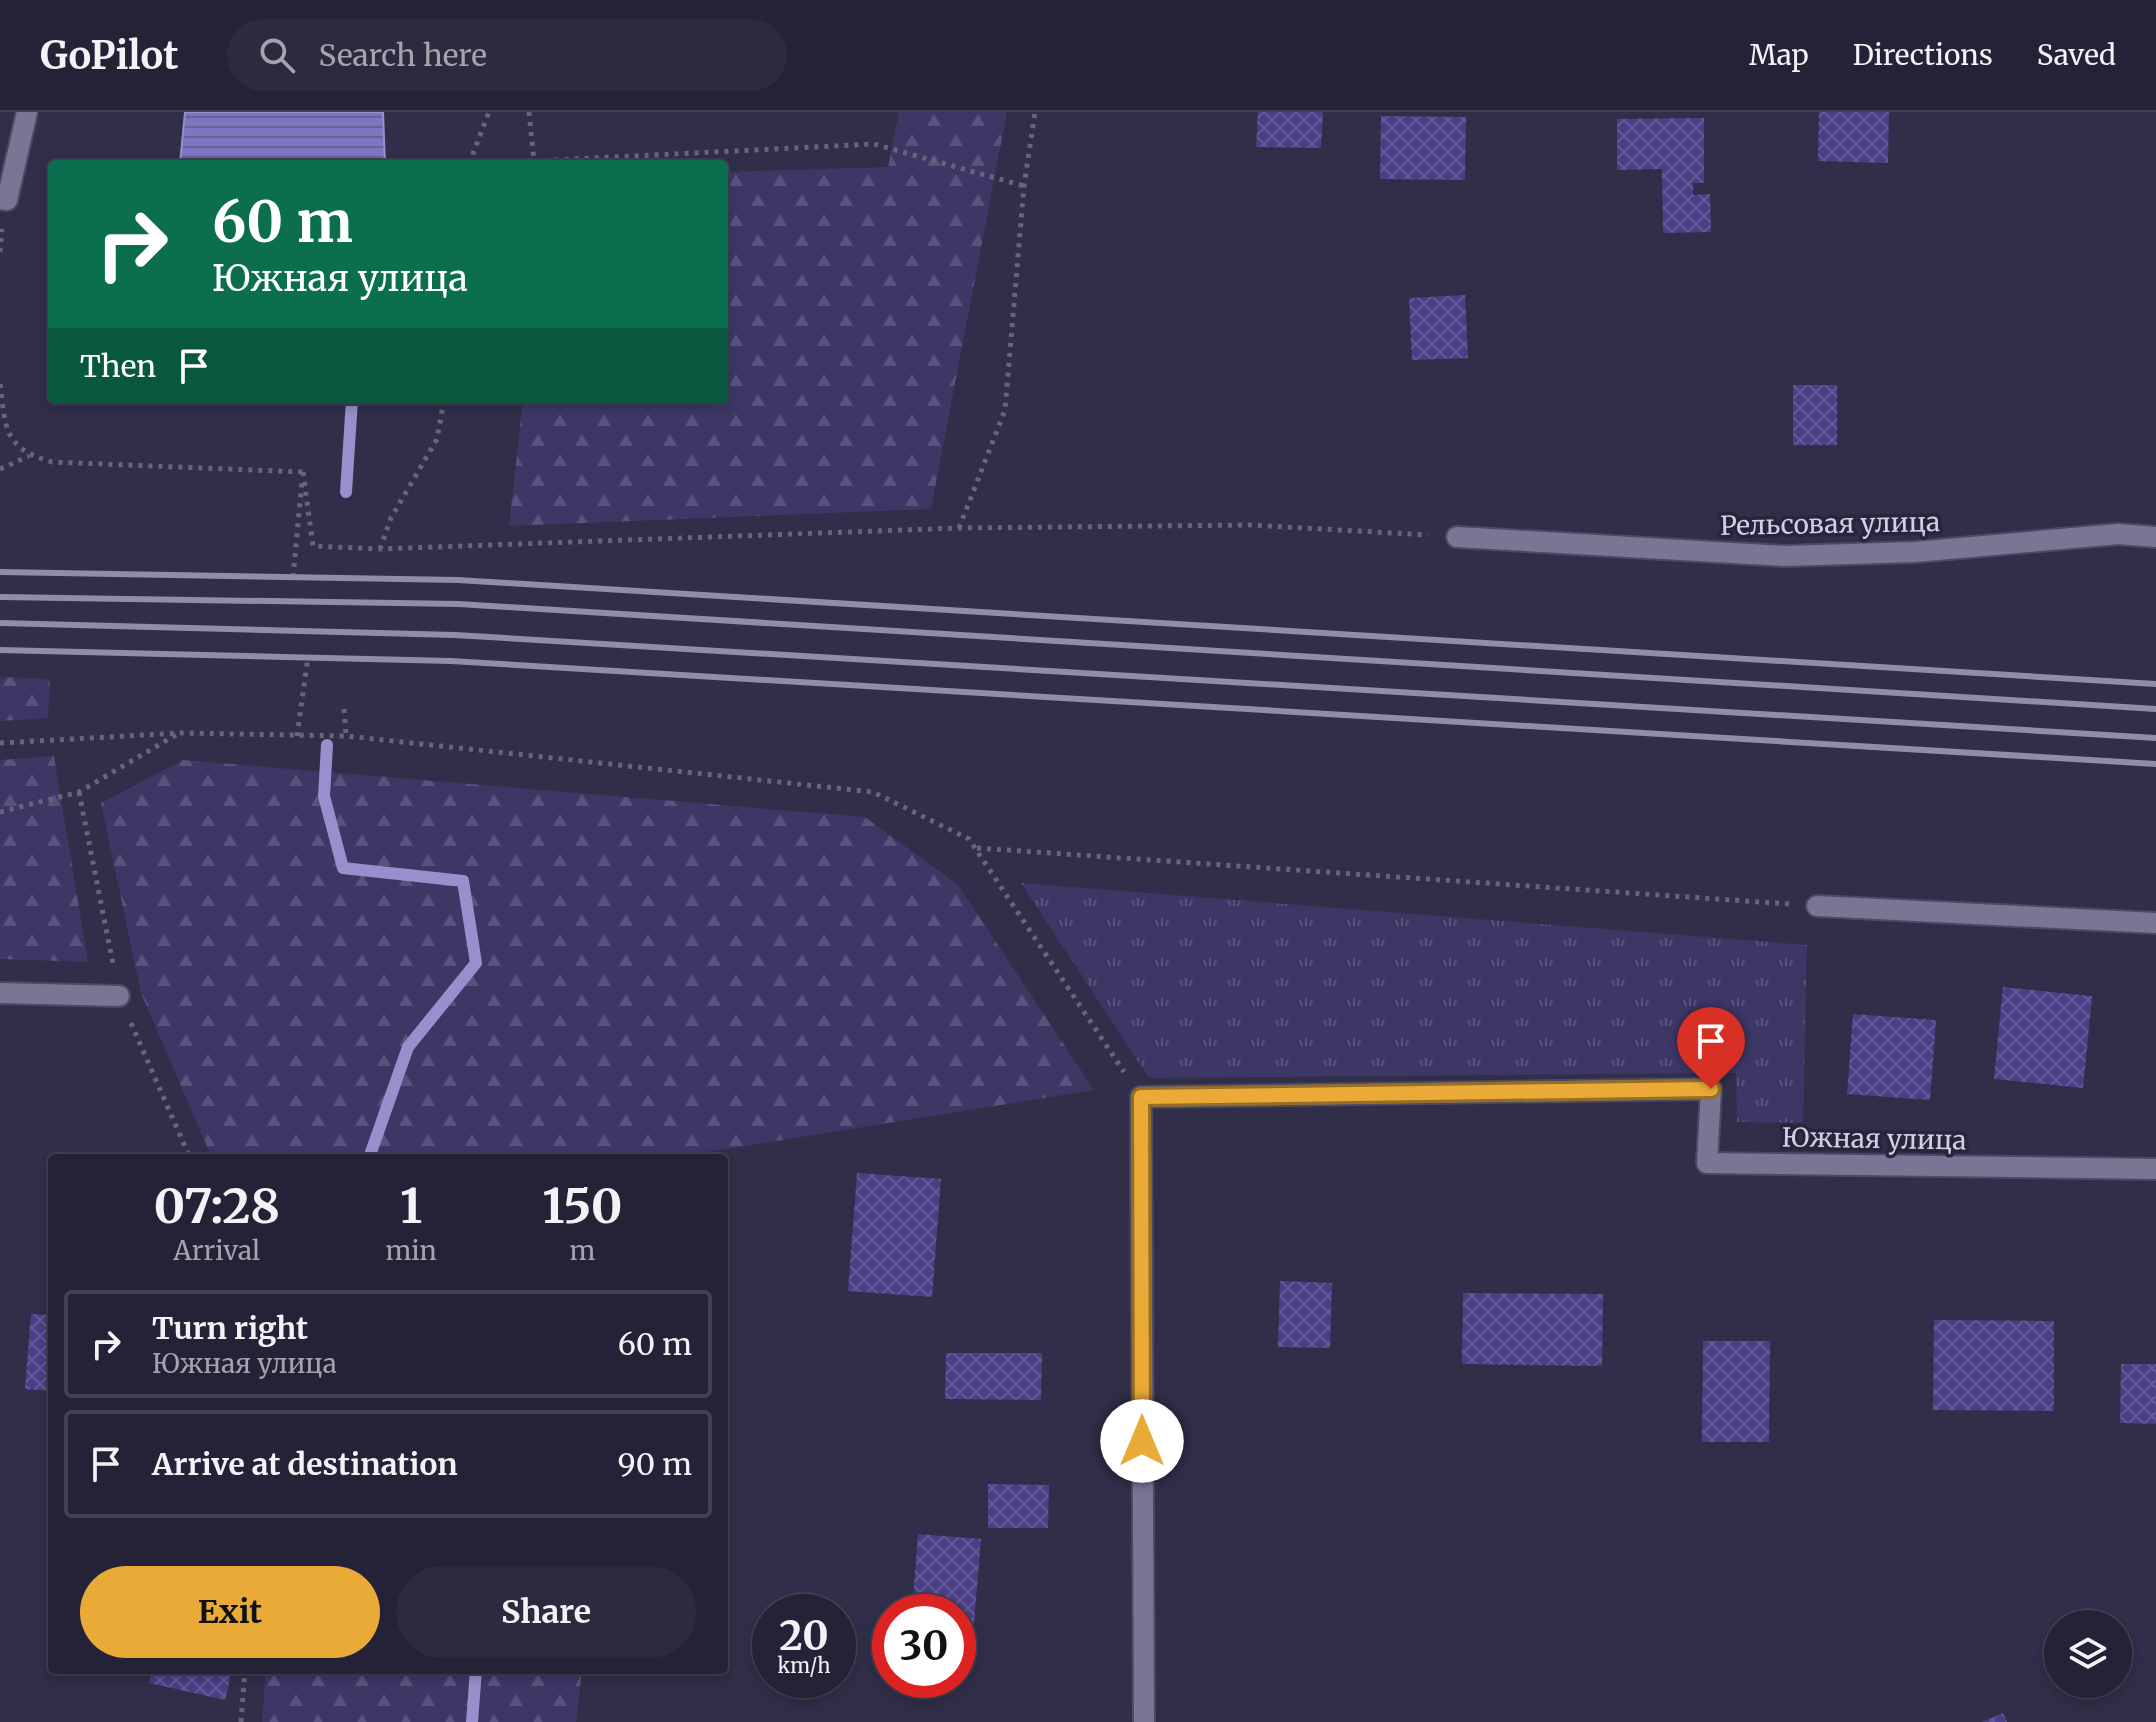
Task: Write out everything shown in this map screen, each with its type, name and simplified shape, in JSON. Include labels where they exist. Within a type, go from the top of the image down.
[{"type":"street","points":[[3,200],[27,112]]},
{"type":"street","name":"Рельсовая улица","points":[[1457,537],[1785,556],[1915,552],[2118,534],[2156,537]]},
{"type":"street","points":[[1817,906],[2156,923]]},
{"type":"street","points":[[0,993],[119,996]]},
{"type":"street","name":"Южная улица","points":[[1141,1097],[1711,1089],[1707,1163],[2156,1169]]},
{"type":"street","points":[[1141,1097],[1144,1722]]},
{"type":"path","points":[[471,160],[489,112]]},
{"type":"path","points":[[529,112],[534,160]]},
{"type":"path","points":[[959,528],[1005,410],[1024,186],[1035,112]]},
{"type":"path","points":[[554,160],[874,144],[1024,186]]},
{"type":"path","points":[[0,384],[6,432],[29,456],[52,462],[303,472]]},
{"type":"path","points":[[380,549],[391,518],[437,439],[443,404]]},
{"type":"path","points":[[0,469],[29,456]]},
{"type":"path","points":[[303,472],[313,546],[380,549],[959,528],[1250,525],[1457,537]]},
{"type":"path","points":[[293,577],[303,472]]},
{"type":"path","points":[[297,736],[308,657]]},
{"type":"path","points":[[344,709],[346,736]]},
{"type":"path","points":[[0,812],[79,792],[180,733]]},
{"type":"path","points":[[0,743],[180,733],[346,736],[873,792],[969,839],[1141,1097]]},
{"type":"path","points":[[79,792],[119,996],[188,1154]]},
{"type":"path","points":[[976,848],[1817,906]]},
{"type":"path","points":[[241,1722],[245,1674]]},
{"type":"green space","points":[[899,112],[1007,112],[931,509],[509,526],[523,404],[728,404],[728,172],[888,167]]},
{"type":"green space","points":[[0,677],[50,679],[48,718],[0,721]]},
{"type":"green space","points":[[54,756],[88,962],[0,959],[0,760]]},
{"type":"green space","points":[[183,760],[865,817],[958,885],[1094,1090],[696,1154],[210,1154],[141,993],[101,803]]},
{"type":"green space","points":[[1021,883],[1807,945],[1803,1123],[1737,1122],[1736,1073],[1149,1078]]},
{"type":"green space","points":[[266,1674],[582,1674],[576,1722],[262,1722]]},
{"type":"shaded area","points":[[185,112],[383,112],[385,160],[180,160]]},
{"type":"building","points":[[1258,112],[1323,112],[1321,148],[1256,147]]},
{"type":"building","points":[[1819,112],[1889,112],[1888,163],[1818,161]]},
{"type":"building","points":[[1381,116],[1466,117],[1465,180],[1380,179]]},
{"type":"building","points":[[1704,118],[1704,183],[1693,183],[1693,195],[1710,194],[1711,232],[1663,233],[1662,169],[1617,170],[1617,119]]},
{"type":"building","points":[[1465,295],[1468,358],[1412,360],[1409,298]]},
{"type":"building","points":[[1793,385],[1837,385],[1837,445],[1793,445]]},
{"type":"building","points":[[2003,987],[2092,996],[2083,1088],[1994,1079]]},
{"type":"building","points":[[1853,1014],[1936,1020],[1930,1100],[1847,1094]]},
{"type":"building","points":[[857,1173],[941,1179],[932,1297],[848,1291]]},
{"type":"building","points":[[1280,1281],[1332,1283],[1330,1348],[1278,1347]]},
{"type":"building","points":[[1463,1293],[1603,1294],[1602,1366],[1462,1364]]},
{"type":"building","points":[[31,1314],[48,1315],[48,1391],[25,1389]]},
{"type":"building","points":[[1934,1320],[2054,1321],[2054,1411],[1933,1410]]},
{"type":"building","points":[[1703,1341],[1770,1341],[1769,1442],[1702,1442]]},
{"type":"building","points":[[946,1353],[1042,1353],[1041,1400],[945,1399]]},
{"type":"building","points":[[2121,1364],[2156,1364],[2156,1424],[2120,1423]]},
{"type":"building","points":[[988,1484],[1049,1485],[1048,1528],[988,1528]]},
{"type":"building","points":[[918,1534],[981,1539],[976,1600],[976,1594],[913,1594]]},
{"type":"building","points":[[151,1674],[231,1674],[225,1700],[149,1683]]},
{"type":"building","points":[[2003,1713],[2007,1722],[1982,1722]]},
{"type":"waterway","points":[[346,492],[352,404]]},
{"type":"waterway","points":[[327,745],[324,796],[343,868],[463,881],[476,963],[408,1047],[370,1154]]},
{"type":"waterway","points":[[472,1722],[476,1674]]},
{"type":"railway","points":[[0,572],[458,580],[2156,684]]},
{"type":"railway","points":[[0,597],[459,604],[2156,709]]},
{"type":"railway","points":[[0,623],[455,635],[2156,738]]},
{"type":"railway","points":[[0,650],[451,661],[2156,764]]},
{"type":"route","points":[[1142,1441],[1141,1097],[1711,1089]]}]
